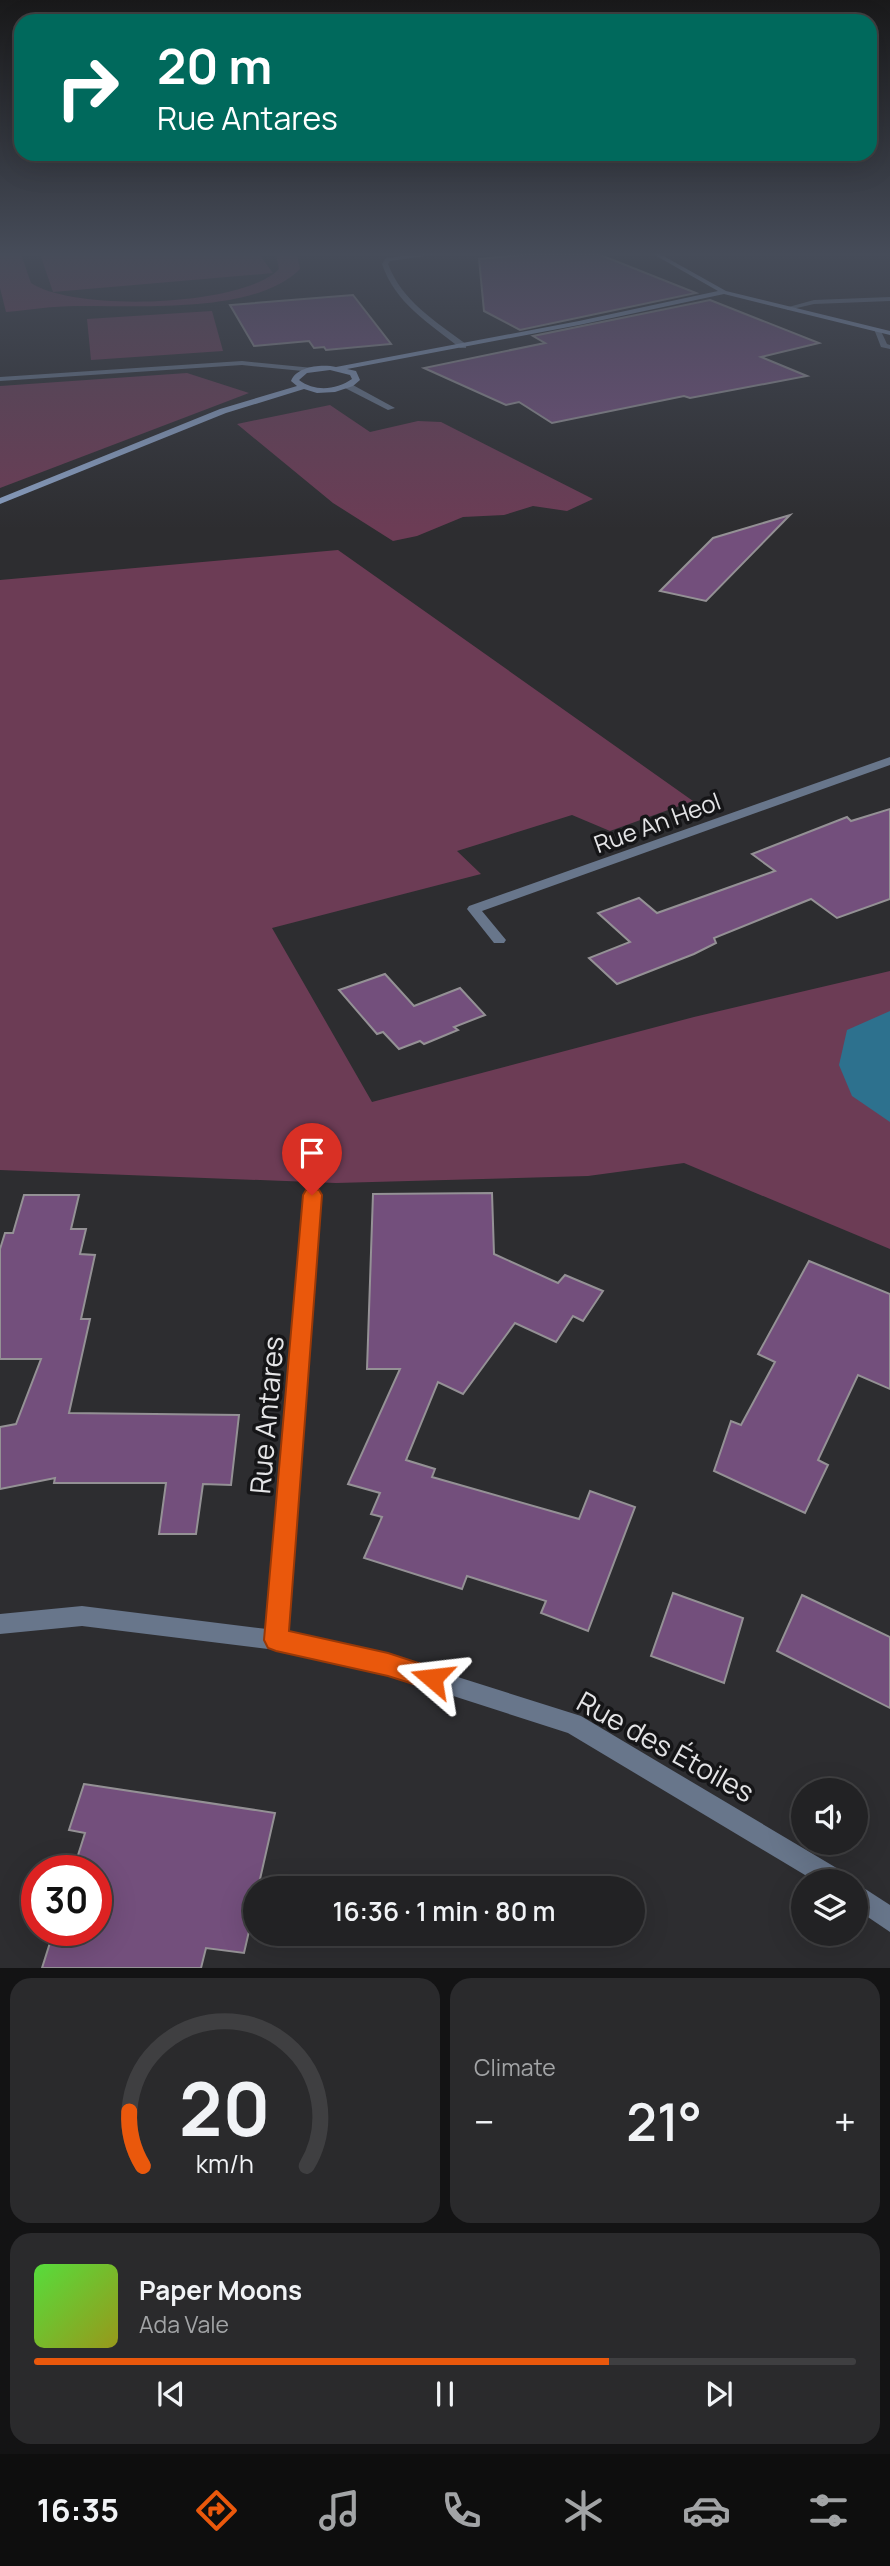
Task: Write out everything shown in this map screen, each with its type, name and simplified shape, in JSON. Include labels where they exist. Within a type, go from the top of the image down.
[{"type":"street","points":[[0,379],[217,364],[338,369],[463,346]]},
{"type":"street","points":[[296,377],[297,384],[303,387],[330,390],[348,386],[356,380],[356,376],[384,362]]},
{"type":"street","points":[[266,366],[296,377],[313,370]]},
{"type":"street","points":[[338,369],[356,376]]},
{"type":"street","points":[[348,386],[391,408]]},
{"type":"street","points":[[0,500],[223,411],[303,387]]},
{"type":"street","name":"Rue An Heol","points":[[499,940],[474,909],[890,761]]},
{"type":"street","name":"Rue Antares","points":[[276,1640],[312,1195]]},
{"type":"street","name":"Rue des Étoiles","points":[[0,1624],[82,1616],[276,1640],[388,1665],[573,1724],[818,1869]]},
{"type":"street","points":[[868,1904],[890,1920]]},
{"type":"shaded area","points":[[90,346],[222,346],[223,351],[91,360]]},
{"type":"shaded area","points":[[187,373],[249,393],[0,488],[0,386]]},
{"type":"shaded area","points":[[330,405],[370,432],[418,421],[441,422],[593,499],[567,511],[533,506],[504,515],[463,517],[417,536],[393,541],[333,503],[237,424]]},
{"type":"shaded area","points":[[338,550],[693,801],[610,831],[572,815],[457,851],[481,874],[272,928],[372,1102],[694,1017],[890,971],[890,1249],[684,1163],[588,1176],[336,1183],[0,1170],[0,580]]},
{"type":"water","points":[[890,1011],[890,1122],[852,1096],[839,1065],[847,1030]]},
{"type":"building","points":[[312,346],[371,346],[326,350],[324,347]]},
{"type":"building","points":[[531,346],[807,346],[761,357],[807,376],[690,398],[684,396],[552,423],[519,402],[506,405],[424,368]]},
{"type":"building","points":[[790,515],[706,601],[660,591],[713,538]]},
{"type":"building","points":[[890,809],[890,899],[837,918],[811,899],[714,938],[716,943],[694,954],[617,984],[589,958],[630,942],[598,913],[639,898],[657,913],[775,871],[752,854],[847,817],[851,821]]},
{"type":"building","points":[[385,974],[414,1006],[460,988],[485,1015],[454,1027],[458,1030],[424,1044],[420,1041],[399,1049],[383,1032],[377,1034],[339,990]]},
{"type":"building","points":[[492,1193],[494,1254],[558,1283],[565,1275],[603,1291],[583,1321],[573,1316],[556,1342],[515,1323],[463,1394],[438,1382],[406,1460],[435,1469],[432,1477],[579,1519],[590,1491],[635,1507],[588,1631],[541,1613],[546,1601],[467,1576],[462,1589],[364,1558],[382,1517],[371,1514],[380,1493],[348,1484],[400,1369],[367,1369],[373,1194]]},
{"type":"building","points":[[24,1195],[79,1195],[71,1229],[86,1229],[80,1254],[95,1255],[81,1319],[90,1319],[69,1413],[239,1415],[231,1485],[203,1484],[196,1534],[159,1534],[166,1483],[54,1483],[55,1478],[0,1489],[0,1427],[16,1424],[41,1359],[0,1359],[0,1249],[5,1233],[13,1233]]},
{"type":"building","points":[[809,1261],[890,1294],[890,1389],[858,1375],[818,1460],[828,1465],[805,1513],[714,1471],[731,1421],[741,1425],[775,1362],[758,1354]]},
{"type":"building","points":[[673,1593],[743,1618],[724,1683],[651,1656]]},
{"type":"building","points":[[802,1595],[890,1637],[890,1708],[777,1651]]},
{"type":"building","points":[[84,1784],[275,1813],[261,1876],[243,1876],[244,1953],[206,1948],[201,1968],[42,1968],[49,1946],[112,1946],[112,1855],[78,1855],[85,1833],[69,1830]]},
{"type":"route","points":[[312,1195],[276,1640],[388,1665],[432,1678]]}]
